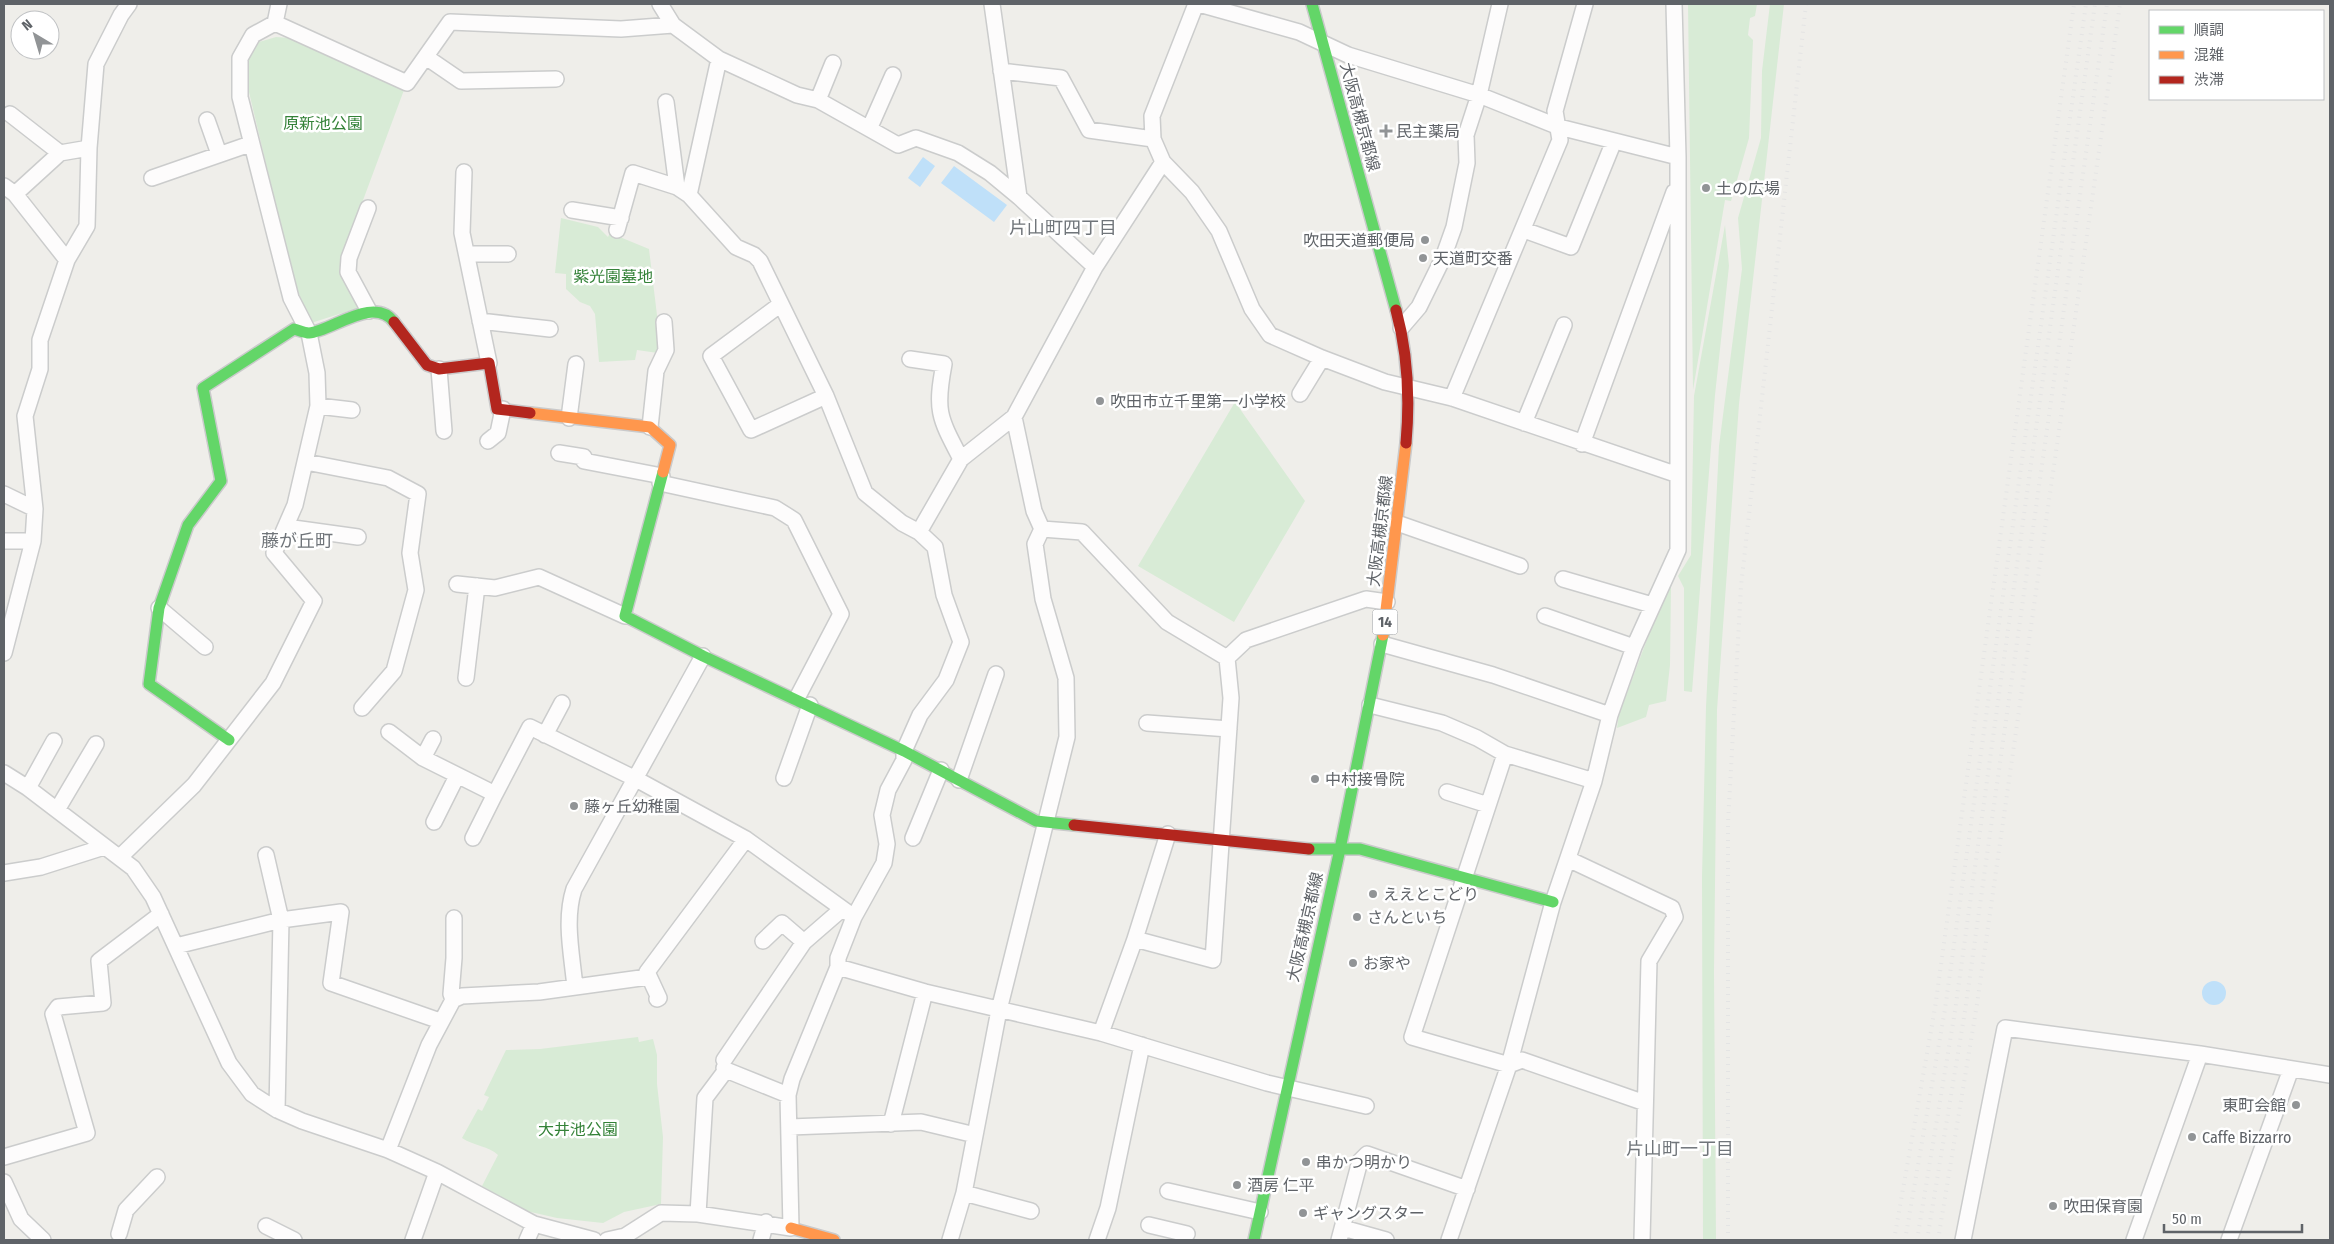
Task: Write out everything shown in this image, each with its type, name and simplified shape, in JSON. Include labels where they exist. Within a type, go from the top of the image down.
[{"type":"street","points":[[4,653],[33,541],[35,509],[26,416],[40,369],[40,340],[67,260],[87,226],[89,148],[96,64],[121,15],[129,4]]},
{"type":"street","points":[[120,857],[194,785],[273,683],[314,601],[274,553],[295,505],[306,462],[318,406],[317,373],[310,333],[291,298],[250,144],[240,97],[240,58],[253,35],[275,23],[279,4]]},
{"type":"street","points":[[660,4],[672,24],[719,59],[797,95],[818,100],[898,144],[916,138],[958,153],[990,173],[1019,197],[1095,267]]},
{"type":"street","points":[[992,4],[1019,197]]},
{"type":"street","points":[[1678,157],[1559,127],[1479,95],[1348,55],[1299,32],[1198,4],[1152,116],[1153,139],[1163,162],[1192,192],[1219,231],[1252,309],[1270,335],[1322,358],[1409,388],[1452,398],[1678,476]]},
{"type":"street","name":"大阪高槻京都線","points":[[1254,1240],[1340,849],[1382,644],[1405,460],[1409,388],[1401,328],[1312,4]]},
{"type":"street","points":[[1401,328],[1419,306],[1443,258],[1454,227],[1467,163],[1466,135],[1479,95],[1500,4]]},
{"type":"street","points":[[1452,398],[1524,230],[1560,140],[1555,111],[1584,4]]},
{"type":"street","points":[[1449,1240],[1509,1065],[1553,902],[1594,781],[1610,715],[1634,647],[1678,550],[1678,157],[1672,5]]},
{"type":"street","points":[[275,23],[407,83],[450,22],[621,29],[672,24]]},
{"type":"street","points":[[426,57],[461,81],[556,79]]},
{"type":"street","points":[[683,191],[719,59]]},
{"type":"street","points":[[818,100],[833,63]]},
{"type":"street","points":[[1002,70],[1061,78],[1089,130],[1153,139]]},
{"type":"street","points":[[870,127],[893,75]]},
{"type":"street","points":[[666,102],[683,191]]},
{"type":"street","points":[[10,114],[60,153]]},
{"type":"street","points":[[207,120],[219,154]]},
{"type":"street","points":[[1524,230],[1570,247],[1614,141]]},
{"type":"street","points":[[152,178],[250,144]]},
{"type":"street","points":[[67,260],[9,190],[60,153],[89,148]]},
{"type":"street","points":[[918,532],[960,459],[1014,417],[1095,267],[1163,162]]},
{"type":"street","points":[[464,172],[462,233],[468,254],[497,409],[650,426],[670,445],[626,616]]},
{"type":"street","points":[[572,210],[619,224],[633,173],[683,191],[736,247],[754,255],[760,261],[826,396],[865,493],[935,547],[944,595],[961,642],[946,680],[920,715],[904,751],[904,760],[888,790],[882,815],[887,844],[884,863],[848,913],[804,942],[705,1098],[698,1214]]},
{"type":"street","points":[[1582,444],[1678,180]]},
{"type":"street","points":[[368,208],[349,258],[348,272],[369,312]]},
{"type":"street","points":[[468,254],[508,254]]},
{"type":"street","points":[[781,304],[711,356],[751,430],[826,396]]},
{"type":"street","points":[[229,740],[149,684],[159,608],[188,525],[221,481],[203,388],[294,329],[310,333],[369,312],[391,318],[427,365],[439,369],[489,363]]},
{"type":"street","points":[[480,321],[550,329]]},
{"type":"street","points":[[650,426],[656,371],[666,350],[664,322]]},
{"type":"street","points":[[1524,423],[1564,324]]},
{"type":"street","points":[[1300,394],[1322,358]]},
{"type":"street","points":[[910,359],[944,364],[938,394],[940,419],[960,459]]},
{"type":"street","points":[[569,418],[576,364]]},
{"type":"street","points":[[439,369],[444,431]]},
{"type":"street","points":[[318,406],[352,410]]},
{"type":"street","points":[[488,441],[498,433],[503,409]]},
{"type":"street","points":[[950,1240],[964,1193],[999,1010],[1044,821],[1067,737],[1066,678],[1043,599],[1035,544],[1042,529],[1034,511],[1014,417]]},
{"type":"street","points":[[559,452],[584,457],[584,461],[775,508],[794,520],[841,614],[804,702],[784,778]]},
{"type":"street","points":[[306,462],[388,478],[418,494],[410,553],[416,590],[394,671],[362,708]]},
{"type":"street","points":[[4,494],[35,509]]},
{"type":"street","points":[[1397,523],[1520,566]]},
{"type":"street","points":[[286,527],[358,537]]},
{"type":"street","points":[[1042,529],[1082,532],[1167,622],[1226,658]]},
{"type":"street","points":[[4,541],[33,541]]},
{"type":"street","points":[[457,584],[495,588],[540,577],[626,616],[704,656],[804,702],[904,751],[1036,820],[1320,850],[1360,849],[1553,902]]},
{"type":"street","points":[[1563,579],[1652,605]]},
{"type":"street","points":[[466,678],[477,586]]},
{"type":"street","points":[[1226,658],[1246,640],[1366,600],[1387,602]]},
{"type":"street","points":[[159,608],[205,647]]},
{"type":"street","points":[[1545,616],[1634,647]]},
{"type":"street","points":[[1382,644],[1492,676],[1610,715]]},
{"type":"street","points":[[575,988],[569,918],[570,902],[574,888],[704,656]]},
{"type":"street","points":[[1136,939],[1213,960],[1231,698],[1226,658]]},
{"type":"street","points":[[959,780],[996,674]]},
{"type":"street","points":[[545,734],[562,703]]},
{"type":"street","points":[[1370,705],[1442,723],[1477,738],[1505,754],[1594,781]]},
{"type":"street","points":[[1148,723],[1228,729]]},
{"type":"street","points":[[473,838],[530,727],[636,779],[746,839],[848,913]]},
{"type":"street","points":[[388,732],[423,758],[495,794]]},
{"type":"street","points":[[423,758],[433,739]]},
{"type":"street","points":[[28,788],[54,740]]},
{"type":"street","points":[[57,810],[96,744]]},
{"type":"street","points":[[1505,754],[1412,1037],[1509,1065],[1522,1060],[1644,1103]]},
{"type":"street","points":[[913,838],[941,770]]},
{"type":"street","points":[[4,773],[28,788],[133,868],[143,881],[176,946],[229,1063],[252,1094],[276,1110],[388,1150],[437,1172],[534,1224],[594,1240]]},
{"type":"street","points":[[434,822],[457,776]]},
{"type":"street","points":[[1446,792],[1488,805]]},
{"type":"street","points":[[1101,1033],[1136,939],[1168,834]]},
{"type":"street","points":[[657,999],[659,998],[648,978],[647,972],[746,839]]},
{"type":"street","points":[[4,873],[41,867],[104,847]]},
{"type":"street","points":[[266,856],[281,920],[276,1110]]},
{"type":"street","points":[[1568,859],[1672,908],[1675,917],[1648,961],[1642,1240]]},
{"type":"street","points":[[176,946],[281,920],[341,912],[331,983],[440,1021]]},
{"type":"street","points":[[791,1228],[788,1096],[792,1079],[838,967],[838,958],[848,913]]},
{"type":"street","points":[[4,1157],[87,1133],[53,1014],[58,1008],[103,1003],[99,960],[160,914]]},
{"type":"street","points":[[453,1000],[451,994],[454,958],[454,918]]},
{"type":"street","points":[[763,941],[782,923],[804,942]]},
{"type":"street","points":[[838,967],[925,992],[1101,1033],[1286,1088],[1366,1106]]},
{"type":"street","points":[[388,1150],[428,1045],[453,1000],[462,996],[539,992],[648,978]]},
{"type":"street","points":[[891,1124],[925,992]]},
{"type":"street","points":[[1963,1240],[2005,1028],[2200,1054],[2330,1075]]},
{"type":"street","points":[[1097,1240],[1108,1208],[1142,1044]]},
{"type":"street","points":[[2134,1240],[2200,1054]]},
{"type":"street","points":[[725,1066],[788,1096]]},
{"type":"street","points":[[2229,1240],[2291,1069]]},
{"type":"street","points":[[790,1127],[921,1122],[975,1135]]},
{"type":"street","points":[[1386,1240],[1341,1234],[1360,1161],[1367,1154],[1467,1189]]},
{"type":"street","points":[[414,1240],[437,1172]]},
{"type":"street","points":[[118,1234],[126,1210],[157,1177]]},
{"type":"street","points":[[4,1182],[21,1219],[42,1240]]},
{"type":"street","points":[[1168,1191],[1260,1212]]},
{"type":"street","points":[[964,1193],[1030,1211]]},
{"type":"street","points":[[607,1240],[625,1238],[661,1213],[698,1214],[766,1222],[834,1240]]},
{"type":"street","points":[[761,1240],[766,1222]]},
{"type":"street","points":[[528,1240],[534,1224]]},
{"type":"street","points":[[1149,1225],[1187,1234]]},
{"type":"street","points":[[266,1226],[294,1240]]},
{"type":"green space","name":"土の広場","points":[[1688,4],[1757,4],[1755,16],[1750,18],[1748,35],[1753,40],[1749,138],[1731,201],[1725,200],[1693,390]]},
{"type":"green space","points":[[1770,4],[1784,4],[1739,404],[1717,710],[1714,972],[1716,1240],[1703,1240],[1702,878],[1706,707],[1719,446],[1742,269],[1738,218],[1761,138],[1762,71]]},
{"type":"green space","name":"原新池公園","points":[[276,37],[290,38],[404,90],[343,254],[341,273],[358,308],[311,323],[294,282],[248,88],[249,59],[259,42]]},
{"type":"green space","name":"紫光園墓地","points":[[561,218],[598,227],[608,237],[610,233],[649,249],[660,340],[658,353],[637,350],[635,360],[599,362],[595,314],[590,306],[580,302],[566,289],[566,274],[555,273]]},
{"type":"green space","points":[[1725,225],[1729,266],[1715,395],[1692,692],[1684,691],[1684,588],[1678,576],[1691,555],[1694,396]]},
{"type":"green space","points":[[1235,402],[1305,501],[1234,622],[1138,566]]},
{"type":"green space","points":[[1669,581],[1671,587],[1670,665],[1666,701],[1649,705],[1646,717],[1617,728],[1619,714]]},
{"type":"green space","name":"大井池公園","points":[[638,1037],[639,1042],[653,1039],[657,1055],[657,1084],[663,1137],[661,1204],[624,1212],[603,1223],[557,1218],[522,1210],[482,1186],[498,1155],[462,1138],[478,1109],[482,1111],[489,1097],[484,1095],[506,1050],[540,1049]]},
{"type":"water","points":[[923,157],[935,166],[920,187],[908,178]]},
{"type":"water","points":[[954,166],[1007,205],[994,222],[941,183]]},
{"type":"water","points":[[2209,981],[2219,981],[2226,988],[2226,998],[2219,1005],[2209,1005],[2202,998],[2202,988]]},
{"type":"railway","points":[[1728,1240],[1728,823],[1741,586],[1806,4]]},
{"type":"railway","points":[[1894,1240],[1935,1008],[2074,4]]},
{"type":"railway","points":[[1905,1240],[1945,1009],[2086,4]]},
{"type":"railway","points":[[1917,1240],[1955,1011],[2095,4]]},
{"type":"railway","points":[[1927,1240],[1965,1011],[2107,4]]},
{"type":"railway","points":[[1938,1240],[1977,1004],[2120,4]]},
{"type":"traffic: fast","points":[[1312,4],[1396,310]]},
{"type":"traffic: fast","points":[[229,740],[149,684],[159,608],[188,525],[221,481],[203,388],[294,329],[309,333],[364,313],[376,312],[386,315],[394,322]]},
{"type":"traffic: fast","points":[[663,472],[625,616],[703,656],[904,751],[1036,821],[1074,825]]},
{"type":"traffic: fast","points":[[1254,1240],[1340,849],[1383,635]]},
{"type":"traffic: fast","points":[[1309,849],[1360,849],[1553,902]]},
{"type":"traffic: slow","points":[[530,413],[650,427],[670,445],[663,472]]},
{"type":"traffic: slow","points":[[1383,635],[1406,443]]},
{"type":"traffic: slow","points":[[791,1228],[834,1240]]},
{"type":"traffic: jam","points":[[1396,310],[1407,376],[1406,443]]},
{"type":"traffic: jam","points":[[394,322],[427,365],[439,369],[489,363],[497,409],[530,413]]},
{"type":"traffic: jam","points":[[1074,825],[1309,849]]},
{"type":"place","name":"民主薬局","points":[[1386,131]]},
{"type":"place","name":"土の広場","points":[[1706,188]]},
{"type":"place","name":"吹田天道郵便局","points":[[1425,240]]},
{"type":"place","name":"天道町交番","points":[[1423,258]]},
{"type":"place","name":"吹田市立千里第一小学校","points":[[1100,401]]},
{"type":"place","name":"中村接骨院","points":[[1315,779]]},
{"type":"place","name":"藤ヶ丘幼稚園","points":[[574,806]]},
{"type":"place","name":"ええとこどり","points":[[1373,894]]},
{"type":"place","name":"さんといち","points":[[1357,917]]},
{"type":"place","name":"お家や","points":[[1353,963]]},
{"type":"place","name":"東町会館","points":[[2296,1105]]},
{"type":"place","name":"Caffe Bizzarro","points":[[2192,1137]]},
{"type":"place","name":"串かつ明かり","points":[[1306,1162]]},
{"type":"place","name":"酒房 仁平","points":[[1237,1185]]},
{"type":"place","name":"吹田保育園","points":[[2053,1206]]},
{"type":"place","name":"ギャングスター","points":[[1303,1213]]},
{"type":"district","name":"片山町四丁目","points":[[1063,228]]},
{"type":"district","name":"藤が丘町","points":[[297,541]]},
{"type":"district","name":"片山町一丁目","points":[[1680,1149]]}]
